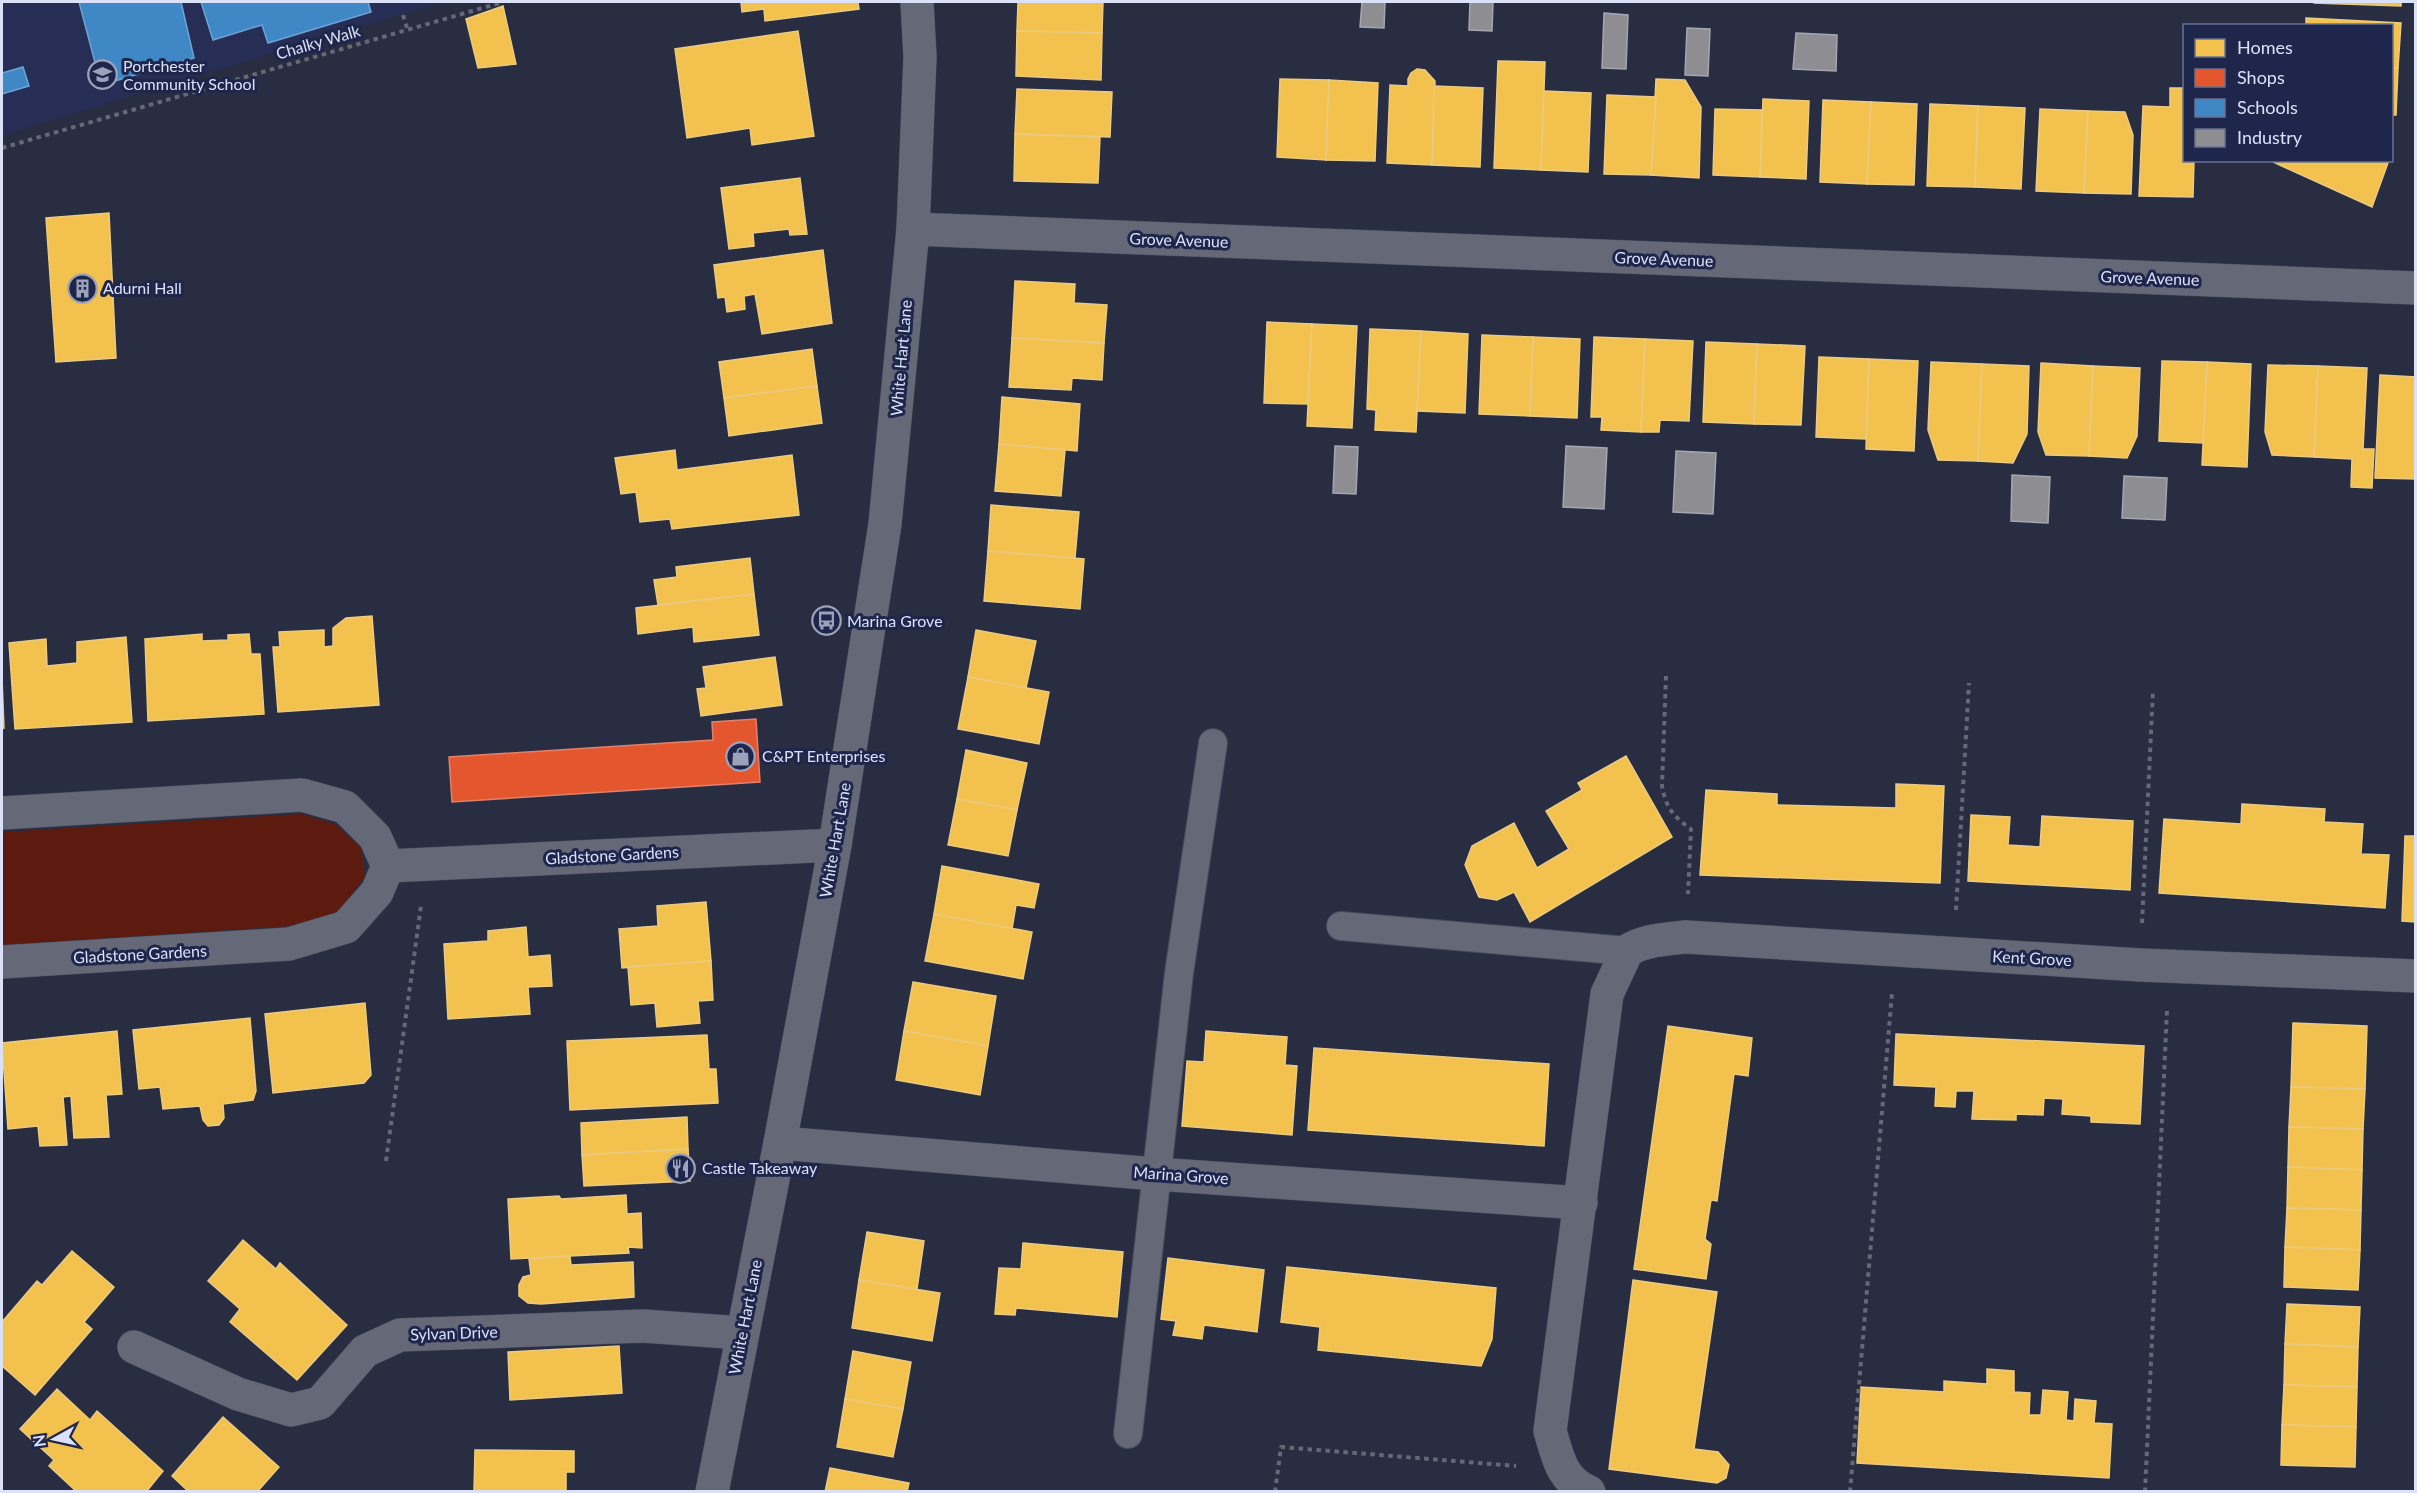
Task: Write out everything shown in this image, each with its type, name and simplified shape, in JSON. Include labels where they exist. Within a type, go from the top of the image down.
[{"type":"street","name":"White Hart Lane","points":[[712,1491],[835,845],[885,524],[913,229],[920,57],[917,2]]},
{"type":"street","name":"Grove Avenue","points":[[913,229],[2415,288]]},
{"type":"street","points":[[2,813],[302,795],[345,807],[375,837],[388,866]]},
{"type":"street","name":"Gladstone Gardens","points":[[2,962],[239,949],[289,944],[346,927],[377,892],[388,866],[835,845]]},
{"type":"street","name":"Kent Grove","points":[[1639,947],[1686,937],[2155,965],[2415,976]]},
{"type":"street","points":[[1589,1491],[1562,1470],[1550,1431],[1607,993],[1639,947]]},
{"type":"street","name":"Marina Grove","points":[[780,1143],[1156,1174],[1581,1203]]},
{"type":"street","name":"Sylvan Drive","points":[[135,1347],[238,1394],[291,1410],[320,1403],[365,1351],[400,1335],[643,1326],[742,1333]]},
{"type":"lane","points":[[1128,1434],[1179,974],[1213,743]]},
{"type":"lane","points":[[1341,926],[1639,947]]},
{"type":"path","name":"Chalky Walk","points":[[2,148],[407,28],[503,2]]},
{"type":"path","points":[[403,15],[407,28]]},
{"type":"path","points":[[1666,676],[1662,786],[1664,797],[1674,817],[1691,829],[1686,937]]},
{"type":"path","points":[[1954,954],[1969,683]]},
{"type":"path","points":[[2145,1491],[2155,965],[2153,690]]},
{"type":"path","points":[[386,1161],[427,864]]},
{"type":"path","points":[[1850,1491],[1895,949]]},
{"type":"path","points":[[1275,1491],[1281,1447],[1562,1470]]},
{"type":"shaded area","name":"Portchester Community School","points":[[2,2],[443,2],[2,135]]},
{"type":"shaded area","points":[[301,814],[335,824],[361,848],[365,876],[341,910],[306,925],[2,945],[2,832]]},
{"type":"building: Homes","points":[[741,2],[858,2],[859,9],[765,21],[764,9],[742,12]]},
{"type":"building: Homes","points":[[1018,2],[1103,2],[1102,33],[1017,31]]},
{"type":"building: Homes","points":[[2401,2],[2401,6],[2314,3]]},
{"type":"building: Homes","points":[[503,6],[516,64],[478,68],[466,19]]},
{"type":"building: Homes","points":[[2306,18],[2401,23],[2398,68],[2393,68],[2393,24],[2306,24]]},
{"type":"building: Homes","points":[[798,31],[814,136],[752,145],[750,128],[687,138],[675,49]]},
{"type":"building: Homes","points":[[1017,31],[1102,33],[1101,80],[1016,76]]},
{"type":"building: Homes","points":[[1498,61],[1545,62],[1541,170],[1494,168]]},
{"type":"building: Homes","points":[[2393,68],[2398,68],[2396,115],[2393,115]]},
{"type":"building: Homes","points":[[1417,69],[1425,70],[1435,81],[1432,165],[1387,163],[1390,85],[1408,86],[1411,73]]},
{"type":"building: Homes","points":[[1280,79],[1329,80],[1326,160],[1277,157]]},
{"type":"building: Homes","points":[[1656,79],[1685,80],[1701,107],[1699,178],[1651,175]]},
{"type":"building: Homes","points":[[1329,80],[1378,83],[1375,161],[1326,160]]},
{"type":"building: Homes","points":[[1434,86],[1483,88],[1480,167],[1432,165]]},
{"type":"building: Homes","points":[[2170,88],[2183,88],[2183,162],[2194,162],[2193,197],[2139,196],[2143,106],[2170,107]]},
{"type":"building: Homes","points":[[1017,89],[1112,92],[1110,137],[1015,134]]},
{"type":"building: Homes","points":[[1544,91],[1591,93],[1588,172],[1541,170]]},
{"type":"building: Homes","points":[[1607,95],[1656,97],[1651,175],[1604,174]]},
{"type":"building: Homes","points":[[1763,99],[1809,101],[1806,179],[1760,177]]},
{"type":"building: Homes","points":[[1823,100],[1871,102],[1867,184],[1820,182]]},
{"type":"building: Homes","points":[[1871,102],[1917,104],[1914,185],[1867,184]]},
{"type":"building: Homes","points":[[1930,104],[1978,106],[1975,187],[1927,186]]},
{"type":"building: Homes","points":[[1978,106],[2025,108],[2021,189],[1975,187]]},
{"type":"building: Homes","points":[[1715,109],[1762,110],[1760,177],[1713,175]]},
{"type":"building: Homes","points":[[2040,109],[2088,111],[2084,193],[2036,191]]},
{"type":"building: Homes","points":[[2088,111],[2125,112],[2133,135],[2131,194],[2084,193]]},
{"type":"building: Homes","points":[[1015,134],[1100,137],[1098,183],[1014,181]]},
{"type":"building: Homes","points":[[2273,162],[2388,162],[2372,207]]},
{"type":"building: Homes","points":[[800,178],[807,234],[790,235],[789,229],[753,233],[754,246],[729,249],[721,188]]},
{"type":"building: Homes","name":"Adurni Hall","points":[[109,213],[116,358],[56,362],[46,218]]},
{"type":"building: Homes","points":[[823,250],[832,323],[762,334],[755,294],[744,296],[745,309],[727,312],[725,297],[718,298],[714,265]]},
{"type":"building: Homes","points":[[1015,281],[1075,284],[1074,303],[1107,305],[1104,343],[1012,338]]},
{"type":"building: Homes","points":[[1267,322],[1312,324],[1308,404],[1264,403]]},
{"type":"building: Homes","points":[[1312,324],[1357,326],[1352,428],[1307,426]]},
{"type":"building: Homes","points":[[1370,329],[1421,331],[1416,432],[1375,430],[1376,410],[1367,409]]},
{"type":"building: Homes","points":[[1421,331],[1468,334],[1465,413],[1417,411]]},
{"type":"building: Homes","points":[[1482,335],[1533,337],[1530,416],[1479,414]]},
{"type":"building: Homes","points":[[1533,337],[1580,339],[1577,418],[1530,416]]},
{"type":"building: Homes","points":[[1594,337],[1645,339],[1641,432],[1601,430],[1602,417],[1591,417]]},
{"type":"building: Homes","points":[[1012,338],[1104,343],[1102,380],[1072,378],[1071,390],[1009,387]]},
{"type":"building: Homes","points":[[1645,339],[1693,341],[1689,421],[1660,420],[1659,432],[1641,432]]},
{"type":"building: Homes","points":[[1706,342],[1757,344],[1754,424],[1703,422]]},
{"type":"building: Homes","points":[[1757,344],[1805,346],[1801,425],[1754,424]]},
{"type":"building: Homes","points":[[812,349],[817,386],[724,398],[719,362]]},
{"type":"building: Homes","points":[[1819,357],[1869,359],[1866,439],[1816,437]]},
{"type":"building: Homes","points":[[1869,359],[1918,361],[1914,451],[1866,449]]},
{"type":"building: Homes","points":[[2162,361],[2207,362],[2204,443],[2159,441]]},
{"type":"building: Homes","points":[[1931,362],[1982,364],[1978,461],[1938,460],[1928,430]]},
{"type":"building: Homes","points":[[2207,362],[2251,364],[2247,467],[2202,465]]},
{"type":"building: Homes","points":[[2041,363],[2093,366],[2089,456],[2046,455],[2038,432]]},
{"type":"building: Homes","points":[[1982,364],[2029,366],[2027,434],[2013,463],[1978,461]]},
{"type":"building: Homes","points":[[2268,365],[2318,366],[2314,457],[2272,455],[2265,432]]},
{"type":"building: Homes","points":[[2093,366],[2140,368],[2137,436],[2127,458],[2089,456]]},
{"type":"building: Homes","points":[[2318,366],[2367,368],[2363,449],[2374,449],[2372,488],[2351,487],[2352,459],[2314,457]]},
{"type":"building: Homes","points":[[2380,375],[2416,377],[2416,479],[2375,478]]},
{"type":"building: Homes","points":[[817,386],[822,423],[729,436],[724,398]]},
{"type":"building: Homes","points":[[1002,397],[1080,404],[1077,451],[999,444]]},
{"type":"building: Homes","points":[[999,444],[1065,450],[1061,496],[995,491]]},
{"type":"building: Homes","points":[[675,450],[677,470],[792,455],[799,515],[672,529],[670,519],[640,522],[636,492],[621,494],[615,458]]},
{"type":"building: Homes","points":[[991,505],[1079,512],[1075,558],[988,551]]},
{"type":"building: Homes","points":[[988,551],[1084,559],[1080,609],[984,601]]},
{"type":"building: Homes","points":[[750,558],[754,594],[658,605],[654,580],[677,577],[676,567]]},
{"type":"building: Homes","points":[[754,594],[759,635],[694,642],[693,627],[638,634],[636,608]]},
{"type":"building: Homes","points":[[372,616],[379,705],[278,712],[273,647],[280,647],[279,632],[324,630],[324,647],[333,646],[333,628],[346,618]]},
{"type":"building: Homes","points":[[976,630],[1036,641],[1026,688],[968,677]]},
{"type":"building: Homes","points":[[202,634],[202,641],[228,640],[228,635],[249,634],[251,654],[260,654],[264,714],[148,721],[145,639]]},
{"type":"building: Homes","points":[[126,637],[132,722],[15,729],[9,643],[46,639],[47,666],[77,663],[77,642]]},
{"type":"building: Homes","points":[[775,657],[782,705],[701,716],[697,689],[706,688],[703,667]]},
{"type":"building: Homes","points":[[968,677],[1049,692],[1039,744],[958,729]]},
{"type":"building: Homes","points":[[2,678],[4,728],[2,729]]},
{"type":"building: Homes","points":[[966,750],[1027,763],[1017,810],[957,799]]},
{"type":"building: Homes","points":[[1626,756],[1672,837],[1530,922],[1514,892],[1497,900],[1479,897],[1465,865],[1472,846],[1514,823],[1537,868],[1569,849],[1546,811],[1582,790],[1578,783]]},
{"type":"building: Homes","points":[[1896,784],[1944,786],[1940,883],[1700,875],[1706,790],[1777,794],[1777,805],[1896,808]]},
{"type":"building: Homes","points":[[957,799],[1017,810],[1008,856],[948,845]]},
{"type":"building: Homes","points":[[2242,804],[2325,809],[2324,822],[2363,824],[2361,854],[2389,855],[2385,908],[2159,893],[2164,819],[2241,824]]},
{"type":"building: Homes","points":[[1971,815],[2010,817],[2008,845],[2040,847],[2042,816],[2133,821],[2130,890],[1968,881]]},
{"type":"building: Homes","points":[[2405,836],[2416,836],[2416,922],[2402,921]]},
{"type":"building: Homes","points":[[942,866],[1039,884],[1034,908],[1016,905],[1012,929],[934,914]]},
{"type":"building: Homes","points":[[706,902],[711,961],[622,968],[619,929],[658,926],[657,906]]},
{"type":"building: Homes","points":[[934,914],[1032,932],[1023,979],[925,961]]},
{"type":"building: Homes","points":[[526,927],[528,957],[550,955],[552,986],[528,987],[530,1014],[448,1019],[444,944],[488,941],[488,931]]},
{"type":"building: Homes","points":[[711,961],[713,1000],[698,1001],[700,1023],[657,1027],[655,1003],[631,1005],[628,967]]},
{"type":"building: Homes","points":[[913,982],[996,996],[988,1046],[904,1031]]},
{"type":"building: Homes","points":[[365,1003],[371,1075],[364,1083],[273,1093],[265,1014]]},
{"type":"building: Homes","points":[[250,1018],[256,1091],[253,1100],[223,1104],[224,1118],[219,1125],[208,1126],[203,1120],[200,1106],[163,1109],[160,1087],[139,1089],[133,1030]]},
{"type":"building: Homes","points":[[2293,1023],[2367,1026],[2365,1089],[2291,1087]]},
{"type":"building: Homes","points":[[1668,1026],[1752,1038],[1748,1076],[1734,1074],[1717,1201],[1711,1200],[1705,1239],[1711,1244],[1706,1279],[1634,1269]]},
{"type":"building: Homes","points":[[117,1031],[122,1094],[106,1095],[109,1137],[74,1138],[71,1096],[63,1097],[67,1145],[40,1146],[38,1126],[8,1129],[2,1043]]},
{"type":"building: Homes","points":[[904,1031],[988,1046],[980,1095],[896,1080]]},
{"type":"building: Homes","points":[[1206,1031],[1287,1037],[1285,1065],[1297,1066],[1292,1135],[1182,1126],[1187,1061],[1204,1062]]},
{"type":"building: Homes","points":[[1896,1034],[2144,1046],[2140,1124],[2091,1122],[2091,1116],[2062,1114],[2063,1099],[2044,1098],[2043,1115],[2016,1114],[2016,1120],[1972,1119],[1974,1091],[1956,1091],[1955,1107],[1935,1106],[1936,1087],[1894,1085]]},
{"type":"building: Homes","points":[[707,1035],[709,1069],[716,1069],[718,1103],[570,1110],[567,1041]]},
{"type":"building: Homes","points":[[1314,1048],[1549,1064],[1544,1146],[1308,1130]]},
{"type":"building: Homes","points":[[2291,1087],[2365,1089],[2363,1129],[2289,1127]]},
{"type":"building: Homes","points":[[687,1117],[688,1149],[582,1155],[581,1123]]},
{"type":"building: Homes","points":[[2289,1127],[2363,1129],[2362,1170],[2288,1167]]},
{"type":"building: Homes","points":[[688,1149],[690,1181],[584,1186],[582,1155]]},
{"type":"building: Homes","points":[[2288,1167],[2362,1170],[2361,1210],[2287,1208]]},
{"type":"building: Homes","points":[[626,1195],[627,1214],[641,1213],[642,1248],[628,1247],[629,1253],[511,1259],[508,1199]]},
{"type":"building: Homes","points":[[2287,1208],[2361,1210],[2360,1250],[2285,1247]]},
{"type":"building: Homes","points":[[867,1232],[924,1241],[917,1289],[859,1280]]},
{"type":"building: Homes","points":[[243,1240],[276,1269],[280,1263],[347,1325],[297,1380],[230,1322],[240,1309],[208,1281]]},
{"type":"building: Homes","points":[[1023,1243],[1123,1252],[1117,1317],[1016,1308],[1015,1315],[995,1314],[999,1268],[1021,1269]]},
{"type":"building: Homes","points":[[2285,1247],[2360,1250],[2358,1290],[2284,1287]]},
{"type":"building: Homes","points":[[72,1251],[114,1287],[84,1322],[92,1329],[35,1395],[2,1366],[2,1322],[37,1281],[42,1285]]},
{"type":"building: Homes","points":[[570,1256],[571,1265],[633,1262],[634,1297],[541,1304],[528,1303],[519,1296],[519,1285],[523,1277],[531,1275],[529,1259]]},
{"type":"building: Homes","points":[[1168,1258],[1264,1270],[1257,1332],[1204,1325],[1202,1339],[1173,1335],[1176,1321],[1161,1319]]},
{"type":"building: Homes","points":[[1287,1267],[1496,1288],[1492,1339],[1481,1366],[1318,1350],[1320,1327],[1281,1322]]},
{"type":"building: Homes","points":[[859,1280],[940,1293],[932,1341],[852,1328]]},
{"type":"building: Homes","points":[[1633,1280],[1717,1292],[1694,1449],[1718,1452],[1729,1465],[1726,1478],[1717,1483],[1609,1469]]},
{"type":"building: Homes","points":[[2287,1304],[2360,1307],[2358,1347],[2285,1344]]},
{"type":"building: Homes","points":[[2285,1344],[2358,1347],[2357,1387],[2284,1385]]},
{"type":"building: Homes","points":[[619,1346],[622,1393],[510,1400],[508,1352]]},
{"type":"building: Homes","points":[[853,1351],[911,1362],[903,1409],[845,1399]]},
{"type":"building: Homes","points":[[1987,1369],[2014,1371],[2014,1392],[2030,1393],[2029,1415],[2041,1415],[2043,1390],[2068,1392],[2066,1420],[2074,1421],[2075,1399],[2096,1401],[2094,1423],[2112,1424],[2109,1478],[1857,1463],[1861,1387],[1944,1392],[1944,1381],[1987,1384]]},
{"type":"building: Homes","points":[[2284,1385],[2357,1387],[2356,1427],[2282,1425]]},
{"type":"building: Homes","points":[[57,1389],[90,1420],[97,1411],[163,1471],[146,1492],[77,1492],[49,1466],[54,1460],[20,1429]]},
{"type":"building: Homes","points":[[845,1399],[903,1409],[893,1457],[837,1447]]},
{"type":"building: Homes","points":[[223,1417],[279,1467],[257,1492],[189,1492],[172,1476]]},
{"type":"building: Homes","points":[[2282,1425],[2356,1427],[2355,1467],[2281,1465]]},
{"type":"building: Homes","points":[[475,1450],[574,1451],[574,1472],[566,1472],[566,1492],[474,1492]]},
{"type":"building: Homes","points":[[830,1468],[909,1483],[907,1492],[825,1492]]},
{"type":"building: Shops","points":[[756,719],[760,782],[452,802],[449,757],[713,740],[712,722]]},
{"type":"building: Schools","points":[[79,2],[181,2],[194,58],[101,85]]},
{"type":"building: Schools","points":[[201,2],[368,2],[371,12],[268,43],[262,25],[213,40]]},
{"type":"building: Schools","points":[[23,67],[29,86],[2,94],[2,73]]},
{"type":"building: Industry","points":[[1362,2],[1385,2],[1384,28],[1360,27]]},
{"type":"building: Industry","points":[[1470,2],[1493,2],[1492,31],[1469,30]]},
{"type":"building: Industry","points":[[1604,13],[1628,15],[1626,69],[1602,68]]},
{"type":"building: Industry","points":[[1687,28],[1710,29],[1708,76],[1685,75]]},
{"type":"building: Industry","points":[[1796,33],[1837,35],[1836,71],[1793,69]]},
{"type":"building: Industry","points":[[1335,446],[1358,447],[1356,494],[1333,493]]},
{"type":"building: Industry","points":[[1566,446],[1607,448],[1604,509],[1563,507]]},
{"type":"building: Industry","points":[[1676,451],[1716,453],[1713,514],[1673,512]]},
{"type":"building: Industry","points":[[2012,475],[2050,477],[2048,523],[2011,521]]},
{"type":"building: Industry","points":[[2124,476],[2167,478],[2165,520],[2122,518]]},
{"type":"place","name":"Portchester Community School","points":[[102,75]]},
{"type":"place","name":"Adurni Hall","points":[[82,288]]},
{"type":"place","name":"Marina Grove","points":[[826,621]]},
{"type":"place","name":"C&PT Enterprises","points":[[741,756]]},
{"type":"place","name":"Castle Takeaway","points":[[681,1168]]}]
